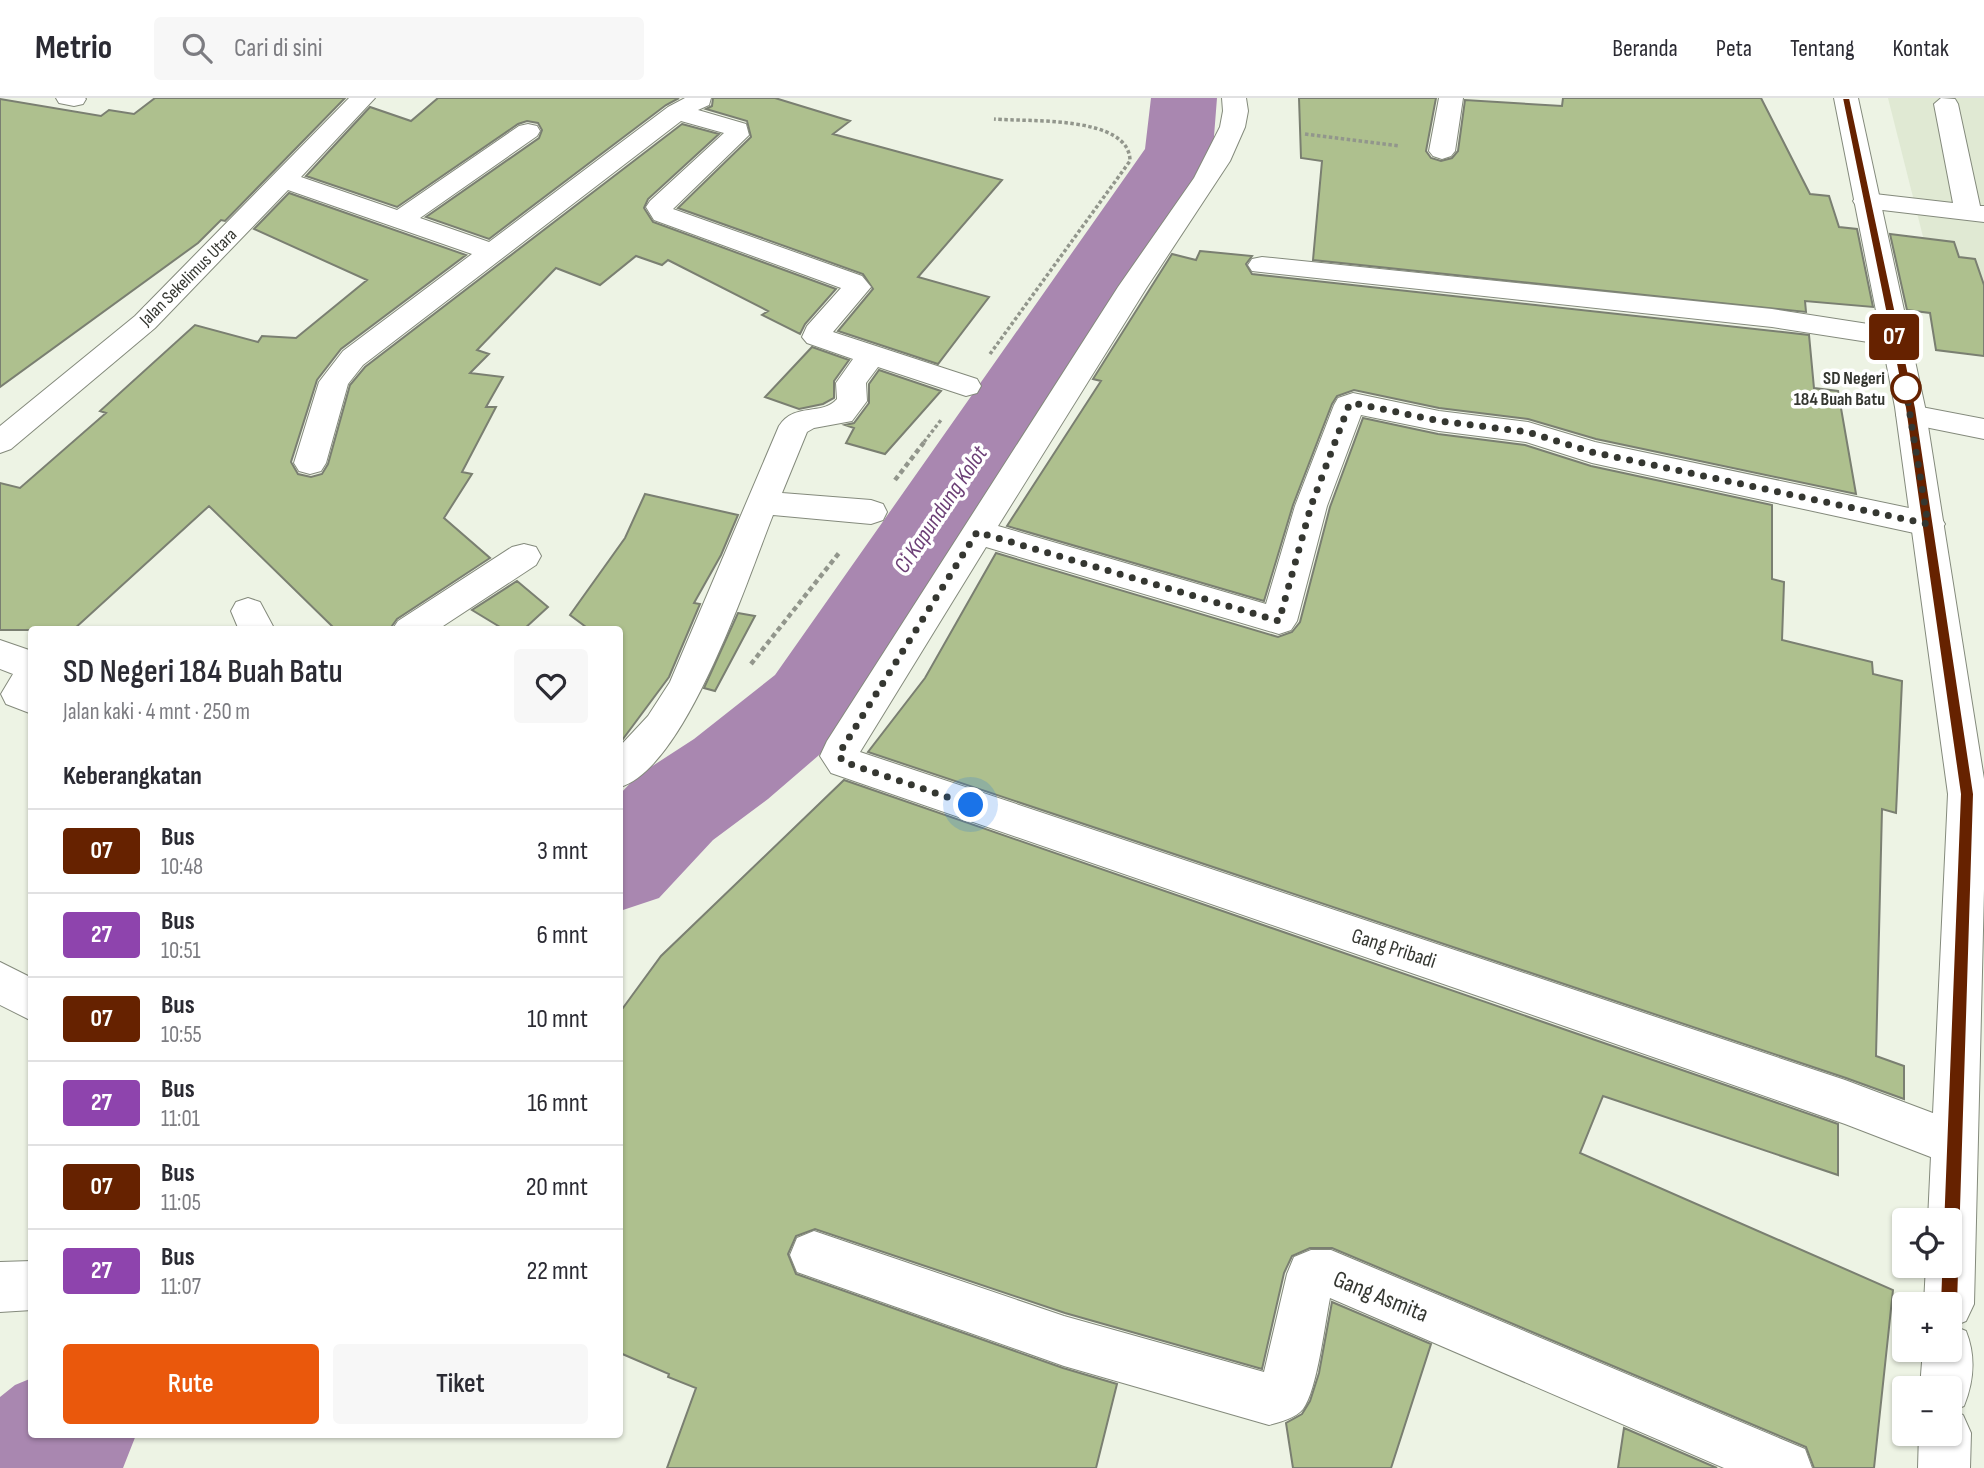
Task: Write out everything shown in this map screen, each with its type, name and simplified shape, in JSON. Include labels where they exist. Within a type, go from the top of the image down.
[{"type":"street","name":"Jalan Sekelimus Utara","points":[[0,442],[145,322],[363,98]]},
{"type":"street","points":[[310,463],[334,382],[353,358],[677,112],[704,98]]},
{"type":"street","points":[[1234,98],[1234,122],[1203,184],[1159,247],[977,532],[1279,621],[1321,474],[1349,405],[1353,403],[1440,421],[1528,432],[1592,452],[1928,524]]},
{"type":"street","points":[[1442,151],[1451,98]]},
{"type":"street","points":[[1846,98],[1911,415],[1975,797],[1954,1143],[1949,1292]]},
{"type":"street","points":[[1866,201],[1976,214],[1947,104]]},
{"type":"street","points":[[677,112],[737,129],[737,135],[659,207],[663,214],[852,282],[857,287],[816,335],[966,386]]},
{"type":"street","points":[[401,219],[528,131]]},
{"type":"street","points":[[285,180],[492,252]]},
{"type":"street","points":[[1262,265],[1772,318],[1894,337]]},
{"type":"street","points":[[623,768],[661,727],[686,687],[794,426],[806,419],[841,414],[852,401],[853,377],[872,356]]},
{"type":"street","points":[[1911,415],[1984,429]]},
{"type":"street","points":[[762,503],[871,512]]},
{"type":"street","name":"Gang Pribadi","points":[[977,532],[840,752],[844,762],[1484,978],[1954,1143]]},
{"type":"street","points":[[416,626],[524,556]]},
{"type":"street","points":[[0,654],[28,664]]},
{"type":"street","points":[[28,681],[19,694],[28,698]]},
{"type":"street","points":[[0,982],[28,999]]},
{"type":"street","name":"Gang Asmita","points":[[814,1255],[1065,1341],[1269,1399],[1278,1397],[1286,1390],[1311,1274],[1331,1273],[1786,1468]]},
{"type":"street","points":[[0,1287],[28,1285]]},
{"type":"street","points":[[1944,1468],[1945,1446]]},
{"type":"path","points":[[686,687],[714,695],[744,672],[871,512],[1130,161],[1131,151],[1112,131],[1098,127],[994,118]]},
{"type":"path","points":[[1305,134],[1442,151]]},
{"type":"shaded area","points":[[1888,98],[1984,98],[1984,312],[1940,304]]},
{"type":"building","points":[[155,98],[345,98],[225,221],[221,220],[198,243],[0,387],[0,99],[101,116],[109,110],[134,114]]},
{"type":"building","points":[[438,98],[679,98],[666,105],[489,239],[426,217],[539,138],[542,130],[538,123],[527,121],[518,124],[397,207],[306,176],[370,107],[411,121]]},
{"type":"building","points":[[713,98],[775,98],[850,121],[833,134],[1002,180],[918,277],[989,297],[938,364],[838,331],[873,289],[863,274],[678,208],[751,137],[747,121],[706,109],[712,106]]},
{"type":"building","points":[[1299,98],[1436,98],[1426,151],[1431,158],[1441,161],[1452,158],[1458,151],[1465,100],[1562,106],[1563,98],[1761,98],[1810,194],[1829,196],[1839,227],[1857,229],[1873,307],[1805,301],[1806,312],[1313,260],[1322,161],[1301,158]]},
{"type":"building","points":[[682,124],[719,134],[648,199],[644,208],[653,222],[836,289],[805,324],[800,334],[762,315],[768,311],[668,260],[662,265],[636,256],[600,285],[556,268],[477,350],[489,354],[470,373],[503,377],[486,407],[496,407],[462,472],[472,474],[444,518],[490,558],[397,619],[392,626],[332,626],[209,506],[77,626],[28,626],[28,630],[0,630],[0,483],[20,488],[106,413],[100,411],[195,325],[258,342],[262,336],[296,338],[367,280],[254,229],[289,193],[466,255],[341,349],[317,380],[291,462],[298,474],[311,477],[322,474],[328,464],[350,385],[365,367]]},
{"type":"building","points":[[1890,234],[1954,242],[1959,257],[1975,259],[1984,285],[1984,356],[1936,350],[1930,313],[1907,310]]},
{"type":"building","points":[[1200,251],[1252,256],[1246,264],[1252,274],[1809,335],[1814,388],[1838,391],[1856,494],[1596,439],[1528,419],[1439,408],[1354,390],[1337,396],[1332,404],[1293,505],[1264,601],[1007,526],[1101,381],[1093,379],[1172,254],[1196,260]]},
{"type":"building","points":[[812,347],[849,360],[834,381],[834,398],[823,404],[799,409],[765,397]]},
{"type":"building","points":[[879,370],[941,391],[885,454],[846,443],[854,428],[845,425],[854,423],[869,403],[869,384]]},
{"type":"building","points":[[1363,418],[1438,434],[1525,445],[1591,466],[1772,505],[1772,579],[1784,582],[1782,640],[1872,662],[1873,674],[1902,681],[1896,813],[1882,809],[1876,1056],[1904,1066],[1904,1099],[868,752],[925,678],[996,553],[1278,637],[1292,632],[1300,622],[1330,507]]},
{"type":"building","points":[[645,494],[738,515],[721,555],[694,603],[700,604],[669,677],[623,739],[623,626],[585,626],[570,615],[625,538]]},
{"type":"building","points":[[517,581],[548,607],[527,626],[498,626],[472,610]]},
{"type":"building","points":[[738,613],[755,616],[715,691],[704,688]]},
{"type":"building","points":[[844,780],[1838,1124],[1838,1175],[1603,1096],[1580,1153],[1893,1290],[1874,1468],[1814,1468],[1806,1447],[1332,1248],[1310,1248],[1292,1256],[1284,1273],[1262,1369],[1065,1313],[815,1229],[796,1236],[788,1254],[796,1274],[1063,1368],[1117,1384],[1096,1468],[667,1468],[696,1388],[623,1354],[623,1008],[661,956]]},
{"type":"building","points":[[1332,1302],[1431,1344],[1391,1468],[1293,1468],[1286,1423],[1302,1414],[1310,1401],[1319,1373]]},
{"type":"building","points":[[1624,1428],[1717,1468],[1618,1468]]},
{"type":"waterway","name":"Ci Kapundung Kolot","points":[[623,861],[675,808],[731,769],[811,703],[1179,149],[1184,98]]},
{"type":"waterway","name":"Ci Kapundung Kolot","points":[[27,1468],[62,1438]]},
{"type":"bus line","name":"07","points":[[1846,98],[1910,408],[1967,794],[1949,1292]]},
{"type":"place","name":"SD Negeri 184 Buah Batu","points":[[1906,388]]},
{"type":"route","points":[[971,805],[844,762],[839,756],[977,532],[1279,621],[1321,474],[1349,405],[1353,403],[1440,421],[1528,432],[1592,452],[1928,524],[1905,384],[1906,388]]}]
